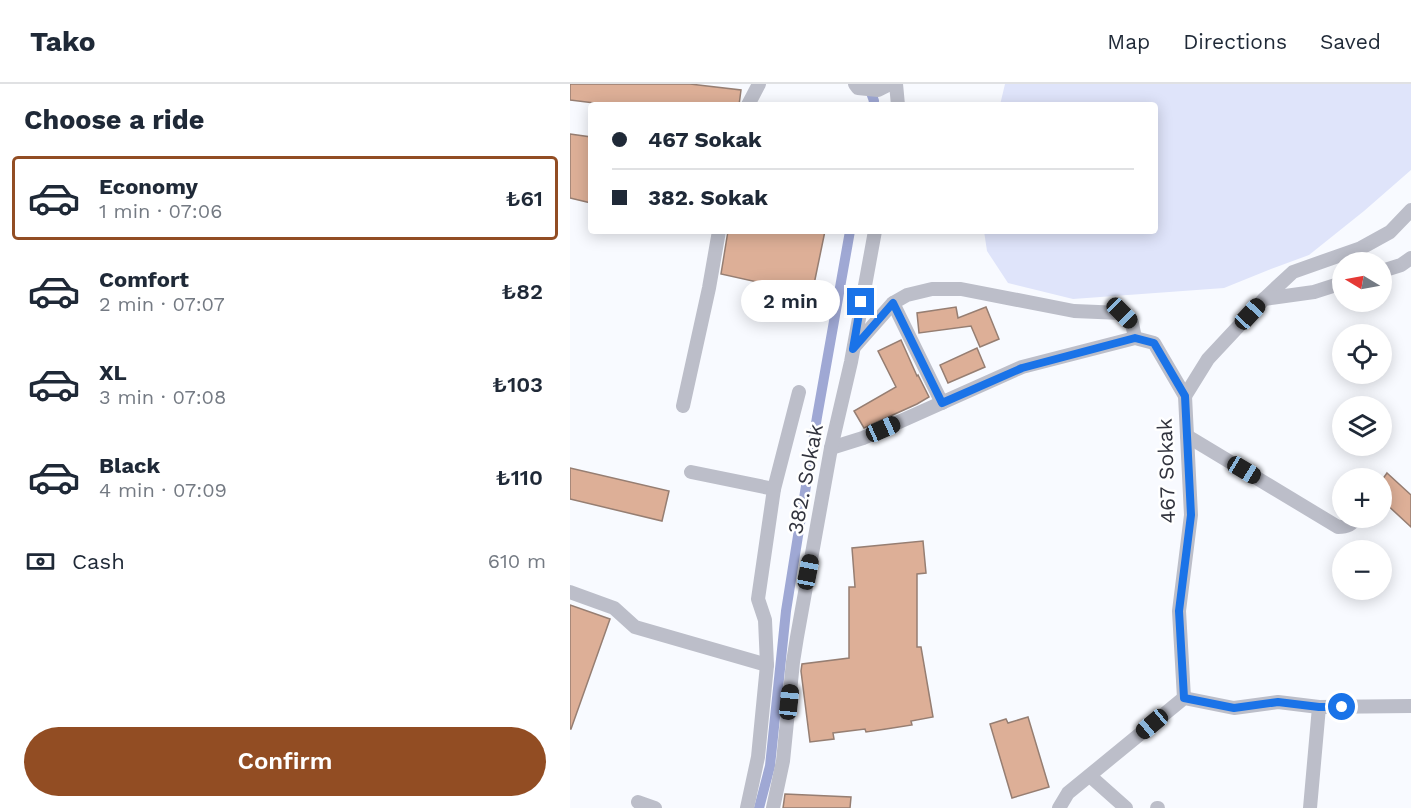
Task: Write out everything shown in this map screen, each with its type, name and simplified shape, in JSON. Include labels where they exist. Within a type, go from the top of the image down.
[{"type":"street","points":[[749,102],[756,84]]},
{"type":"street","points":[[896,84],[898,102]]},
{"type":"street","points":[[857,86],[884,87]]},
{"type":"street","points":[[1185,396],[1208,359],[1264,299],[1293,272],[1361,248],[1390,232],[1410,210]]},
{"type":"street","points":[[683,406],[718,234]]},
{"type":"street","name":"382. Sokak","points":[[773,808],[783,761],[796,637],[873,234]]},
{"type":"street","points":[[1392,268],[1411,258]]},
{"type":"street","points":[[1264,299],[1314,292],[1332,286]]},
{"type":"street","points":[[831,448],[863,438],[1022,368],[1135,338],[1132,323],[1122,313],[1074,311],[961,289],[932,289],[907,296],[893,303],[853,349]]},
{"type":"street","points":[[893,303],[942,403]]},
{"type":"street","name":"467 Sokak","points":[[1135,338],[1154,343],[1185,396],[1191,515],[1179,611],[1184,698]]},
{"type":"street","points":[[747,808],[758,757],[767,665],[765,620],[758,599],[774,489],[799,392]]},
{"type":"street","points":[[1187,436],[1332,523]]},
{"type":"street","points":[[691,472],[774,489]]},
{"type":"street","points":[[570,592],[614,608],[635,627],[767,665]]},
{"type":"street","points":[[1059,808],[1068,793],[1184,698],[1234,708],[1278,702],[1319,707],[1411,706]]},
{"type":"street","points":[[1310,808],[1319,707]]},
{"type":"street","points":[[1090,776],[1126,808]]},
{"type":"street","points":[[638,802],[655,808]]},
{"type":"shaded area","points":[[1005,84],[1411,84],[1411,170],[1309,255],[1224,288],[1073,299],[1008,283],[987,251],[984,234],[1158,234],[1158,102],[1001,102]]},
{"type":"building","points":[[570,84],[690,84],[741,90],[739,102],[588,102],[570,100]]},
{"type":"building","points":[[570,134],[588,137],[588,202],[570,198]]},
{"type":"building","points":[[728,234],[824,234],[812,294],[721,274]]},
{"type":"building","points":[[956,307],[958,318],[986,307],[999,339],[980,347],[971,326],[919,333],[917,313]]},
{"type":"building","points":[[901,340],[929,397],[864,428],[854,411],[896,387],[878,351]]},
{"type":"building","points":[[977,348],[985,367],[948,383],[940,365]]},
{"type":"building","points":[[570,468],[669,491],[662,521],[570,499]]},
{"type":"building","points":[[1392,478],[1411,495],[1411,527],[1392,509]]},
{"type":"building","points":[[923,541],[926,573],[917,574],[917,647],[921,647],[933,717],[911,721],[912,725],[866,732],[865,729],[833,733],[834,739],[810,742],[802,664],[849,658],[849,587],[855,587],[852,548]]},
{"type":"building","points":[[570,605],[610,619],[571,729],[570,729]]},
{"type":"building","points":[[1028,717],[1049,787],[1012,798],[990,724],[1006,719],[1008,723]]},
{"type":"building","points":[[785,794],[851,797],[850,808],[783,808]]},
{"type":"waterway","points":[[868,84],[874,102]]},
{"type":"waterway","points":[[759,808],[770,766],[786,611],[849,234]]},
{"type":"route","points":[[861,302],[853,349],[893,303],[942,403],[1022,368],[1082,351],[1135,338],[1154,343],[1185,396],[1191,515],[1179,611],[1184,698],[1234,708],[1278,702],[1342,707]]}]
